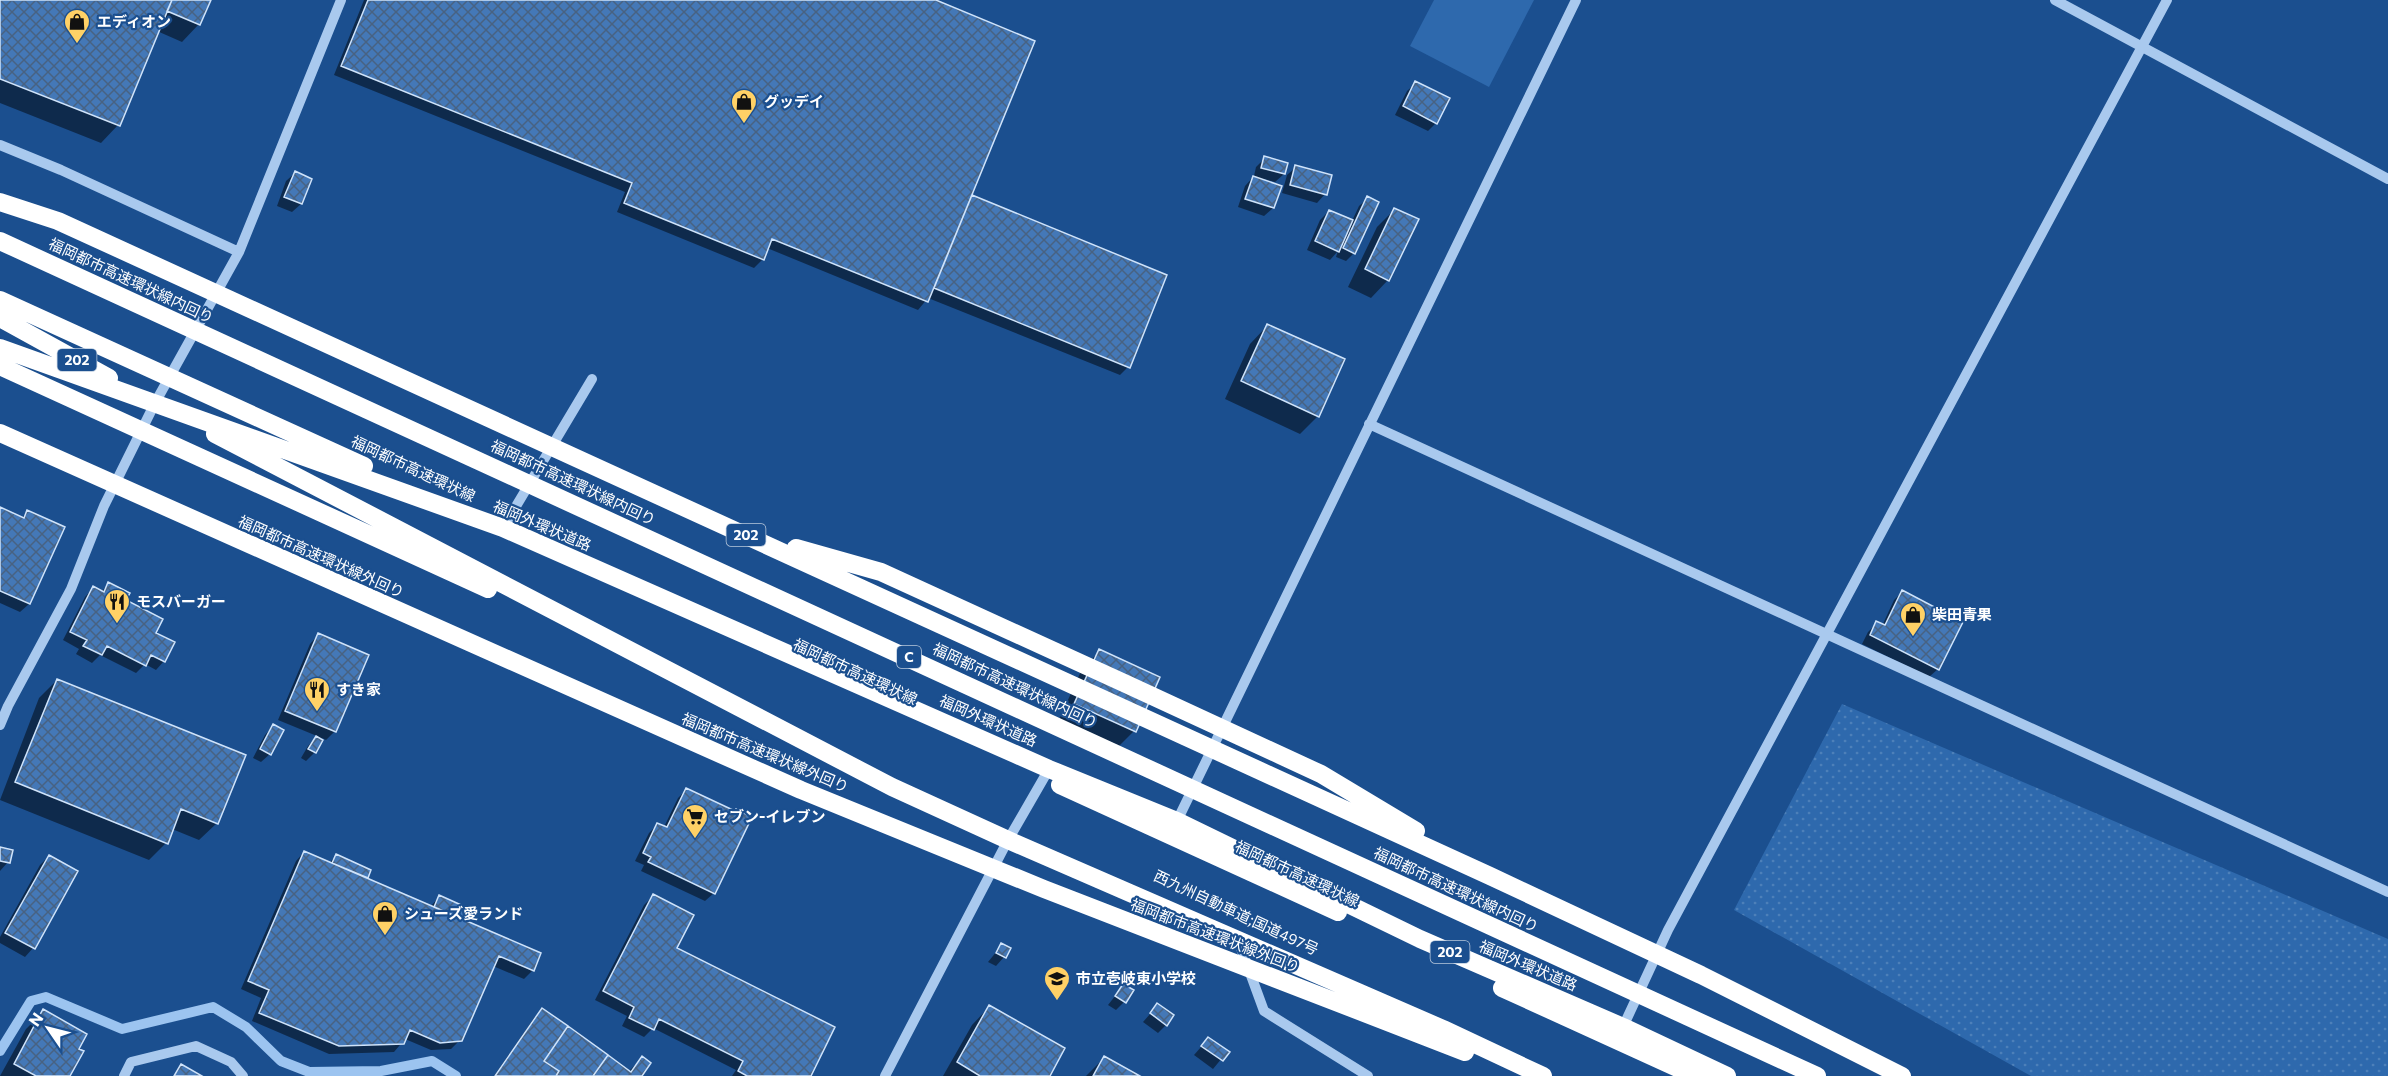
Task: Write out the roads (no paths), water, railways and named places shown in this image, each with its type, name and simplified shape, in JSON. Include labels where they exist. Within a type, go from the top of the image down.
[{"type":"highway","name":"202","points":[[0,202],[58,221],[1490,876],[1701,975],[1902,1076]]},
{"type":"highway","name":"福岡都市高速環状線内回り","points":[[0,241],[1817,1076]]},
{"type":"highway","name":"福岡都市高速環状線","points":[[0,300],[1695,1076]]},
{"type":"highway","name":"福岡外環状道路","points":[[0,318],[155,403],[881,782],[1008,840],[1443,1029],[1543,1076]]},
{"type":"highway","name":"福岡外環状道路","points":[[0,348],[502,528],[1049,769],[1177,821],[1420,939],[1623,1027],[1727,1076]]},
{"type":"highway","name":"西九州自動車道;国道497号","points":[[0,366],[1548,1076]]},
{"type":"highway","name":"福岡都市高速環状線外回り","points":[[0,433],[801,790],[1055,894],[1528,1076]]},
{"type":"highway","points":[[1443,1029],[1522,1076]]},
{"type":"street","points":[[0,725],[71,589],[104,506],[155,403],[239,252],[341,0]]},
{"type":"street","points":[[1177,821],[1576,0]]},
{"type":"street","points":[[2055,0],[2388,179]]},
{"type":"street","points":[[1623,1027],[1668,930],[2167,0]]},
{"type":"street","points":[[0,145],[61,170],[239,252]]},
{"type":"street","points":[[502,528],[592,379]]},
{"type":"street","points":[[1369,424],[1826,636],[2388,892]]},
{"type":"street","points":[[885,1076],[1008,840],[1049,769]]},
{"type":"street","points":[[1237,939],[1264,1011],[1368,1076]]},
{"type":"street","points":[[124,1076],[131,1062],[196,1046],[231,1062],[243,1076]]},
{"type":"waterway","points":[[0,1051],[31,1001],[46,997],[122,1029],[213,1007],[246,1027],[281,1061],[309,1072],[381,1071],[432,1061],[456,1076]]},
{"type":"place","name":"エディオン","points":[[77,45]]},
{"type":"place","name":"グッデイ","points":[[744,125]]},
{"type":"place","name":"モスバーガー","points":[[117,625]]},
{"type":"place","name":"柴田青果","points":[[1913,638]]},
{"type":"place","name":"すき家","points":[[317,713]]},
{"type":"place","name":"セブン-イレブン","points":[[695,840]]},
{"type":"place","name":"シューズ愛ランド","points":[[385,937]]},
{"type":"place","name":"市立壱岐東小学校","points":[[1057,1002]]}]
